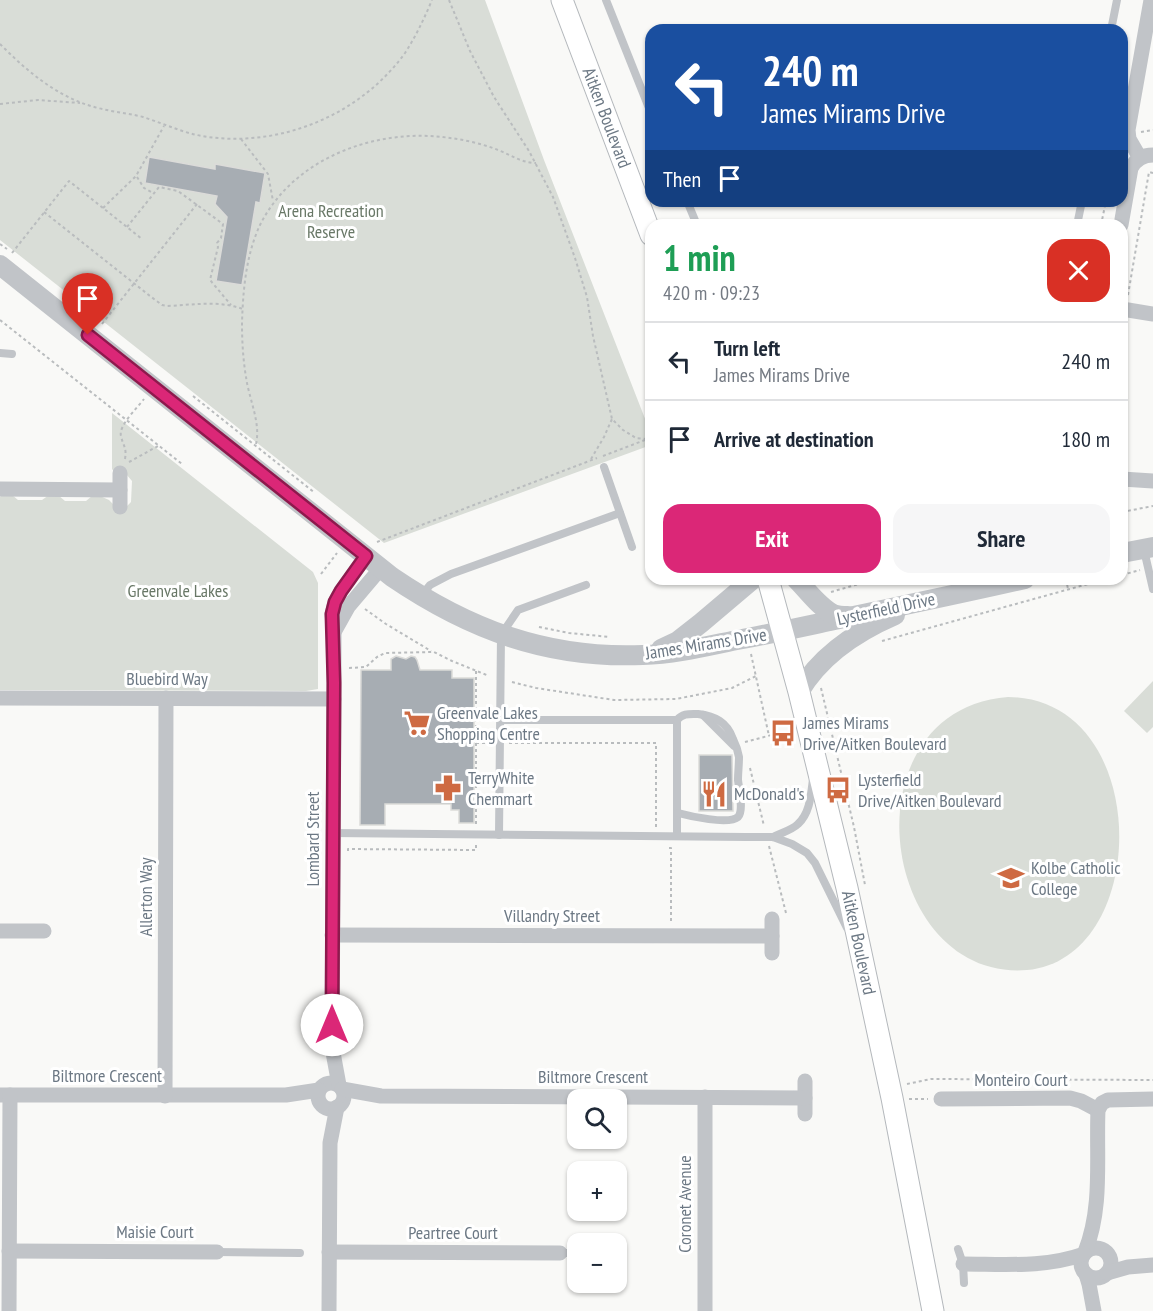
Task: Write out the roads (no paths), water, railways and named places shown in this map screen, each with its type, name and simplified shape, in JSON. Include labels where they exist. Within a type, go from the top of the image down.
[{"type":"main road","name":"Aitken Boulevard","points":[[562,0],[645,219]]},
{"type":"main road","name":"Aitken Boulevard","points":[[770,585],[799,692],[847,888],[862,960],[898,1091],[933,1311]]},
{"type":"street","points":[[1128,185],[1134,163],[1147,156],[1129,139],[1128,130],[1151,0]]},
{"type":"street","name":"James Mirams Drive","points":[[6,259],[421,596],[469,622],[506,628],[548,648],[615,656],[679,652],[783,632]]},
{"type":"street","points":[[1128,310],[1153,314]]},
{"type":"street","points":[[120,507],[124,466]]},
{"type":"street","points":[[1128,479],[1153,481]]},
{"type":"street","points":[[0,489],[120,490]]},
{"type":"street","points":[[1128,552],[1149,547]]},
{"type":"street","points":[[334,632],[353,600],[372,554]]},
{"type":"street","name":"Lombard Street","points":[[329,1311],[334,699],[332,614],[335,602],[372,554]]},
{"type":"street","points":[[645,655],[678,641],[746,585]]},
{"type":"street","points":[[802,585],[831,613],[855,615]]},
{"type":"street","name":"Lysterfield Drive","points":[[783,632],[997,585]]},
{"type":"street","points":[[799,692],[816,667],[840,647],[879,622],[940,597]]},
{"type":"street","name":"Bluebird Way","points":[[0,698],[334,699]]},
{"type":"street","name":"Allerton Way","points":[[165,1096],[166,698]]},
{"type":"street","points":[[772,919],[772,953]]},
{"type":"street","points":[[0,931],[44,931]]},
{"type":"street","name":"Villandry Street","points":[[332,935],[772,936]]},
{"type":"street","points":[[805,1081],[805,1114]]},
{"type":"street","points":[[5,1095],[9,1311]]},
{"type":"street","name":"Biltmore Crescent","points":[[5,1095],[805,1098]]},
{"type":"street","name":"Coronet Avenue","points":[[705,1097],[705,1311]]},
{"type":"street","name":"Monteiro Court","points":[[941,1099],[1070,1098],[1098,1110]]},
{"type":"street","points":[[1095,1311],[1099,1293],[1111,1265],[1099,1234],[1096,1215],[1098,1110],[1102,1103],[1108,1100],[1153,1099]]},
{"type":"street","points":[[1095,1311],[1081,1263],[1090,1241],[1096,1215]]},
{"type":"street","points":[[1047,1263],[1064,1260],[1090,1249],[1099,1248],[1108,1254],[1151,1264]]},
{"type":"street","name":"Maisie Court","points":[[9,1251],[217,1252]]},
{"type":"street","name":"Peartree Court","points":[[329,1252],[560,1253]]},
{"type":"street","points":[[960,1257],[1047,1263],[1070,1267],[1095,1278],[1128,1267],[1151,1264]]},
{"type":"lane","points":[[606,0],[645,98]]},
{"type":"lane","points":[[1113,24],[1117,0]]},
{"type":"lane","points":[[0,353],[12,354]]},
{"type":"lane","points":[[604,467],[632,547]]},
{"type":"lane","points":[[421,596],[430,585],[451,574],[620,513]]},
{"type":"lane","points":[[1149,547],[1153,589]]},
{"type":"lane","points":[[499,835],[501,680],[506,628],[519,610],[586,585]]},
{"type":"lane","points":[[501,720],[676,720],[686,714],[703,715],[737,749],[740,812],[737,818],[726,819],[704,819],[678,813]]},
{"type":"lane","points":[[676,720],[677,836]]},
{"type":"lane","points":[[773,837],[797,825],[805,816],[811,799],[815,762]]},
{"type":"lane","points":[[333,833],[773,837],[807,853],[815,863],[862,960]]},
{"type":"lane","name":"Maisie Court","points":[[217,1252],[300,1253]]},
{"type":"lane","name":"Peartree Court","points":[[560,1253],[567,1253]]},
{"type":"lane","points":[[960,1257],[964,1283]]},
{"type":"place","name":"Greenvale Lakes Shopping Centre","points":[[417,723]]},
{"type":"place","name":"James Mirams Drive/Aitken Boulevard","points":[[783,733]]},
{"type":"place","name":"TerryWhite Chemmart","points":[[448,788]]},
{"type":"place","name":"Lysterfield Drive/Aitken Boulevard","points":[[838,790]]},
{"type":"place","name":"McDonald's","points":[[714,794]]},
{"type":"place","name":"Kolbe Catholic College","points":[[1011,878]]},
{"type":"park label","name":"Arena Recreation Reserve","points":[[331,221]]},
{"type":"park label","name":"Greenvale Lakes","points":[[178,591]]}]
